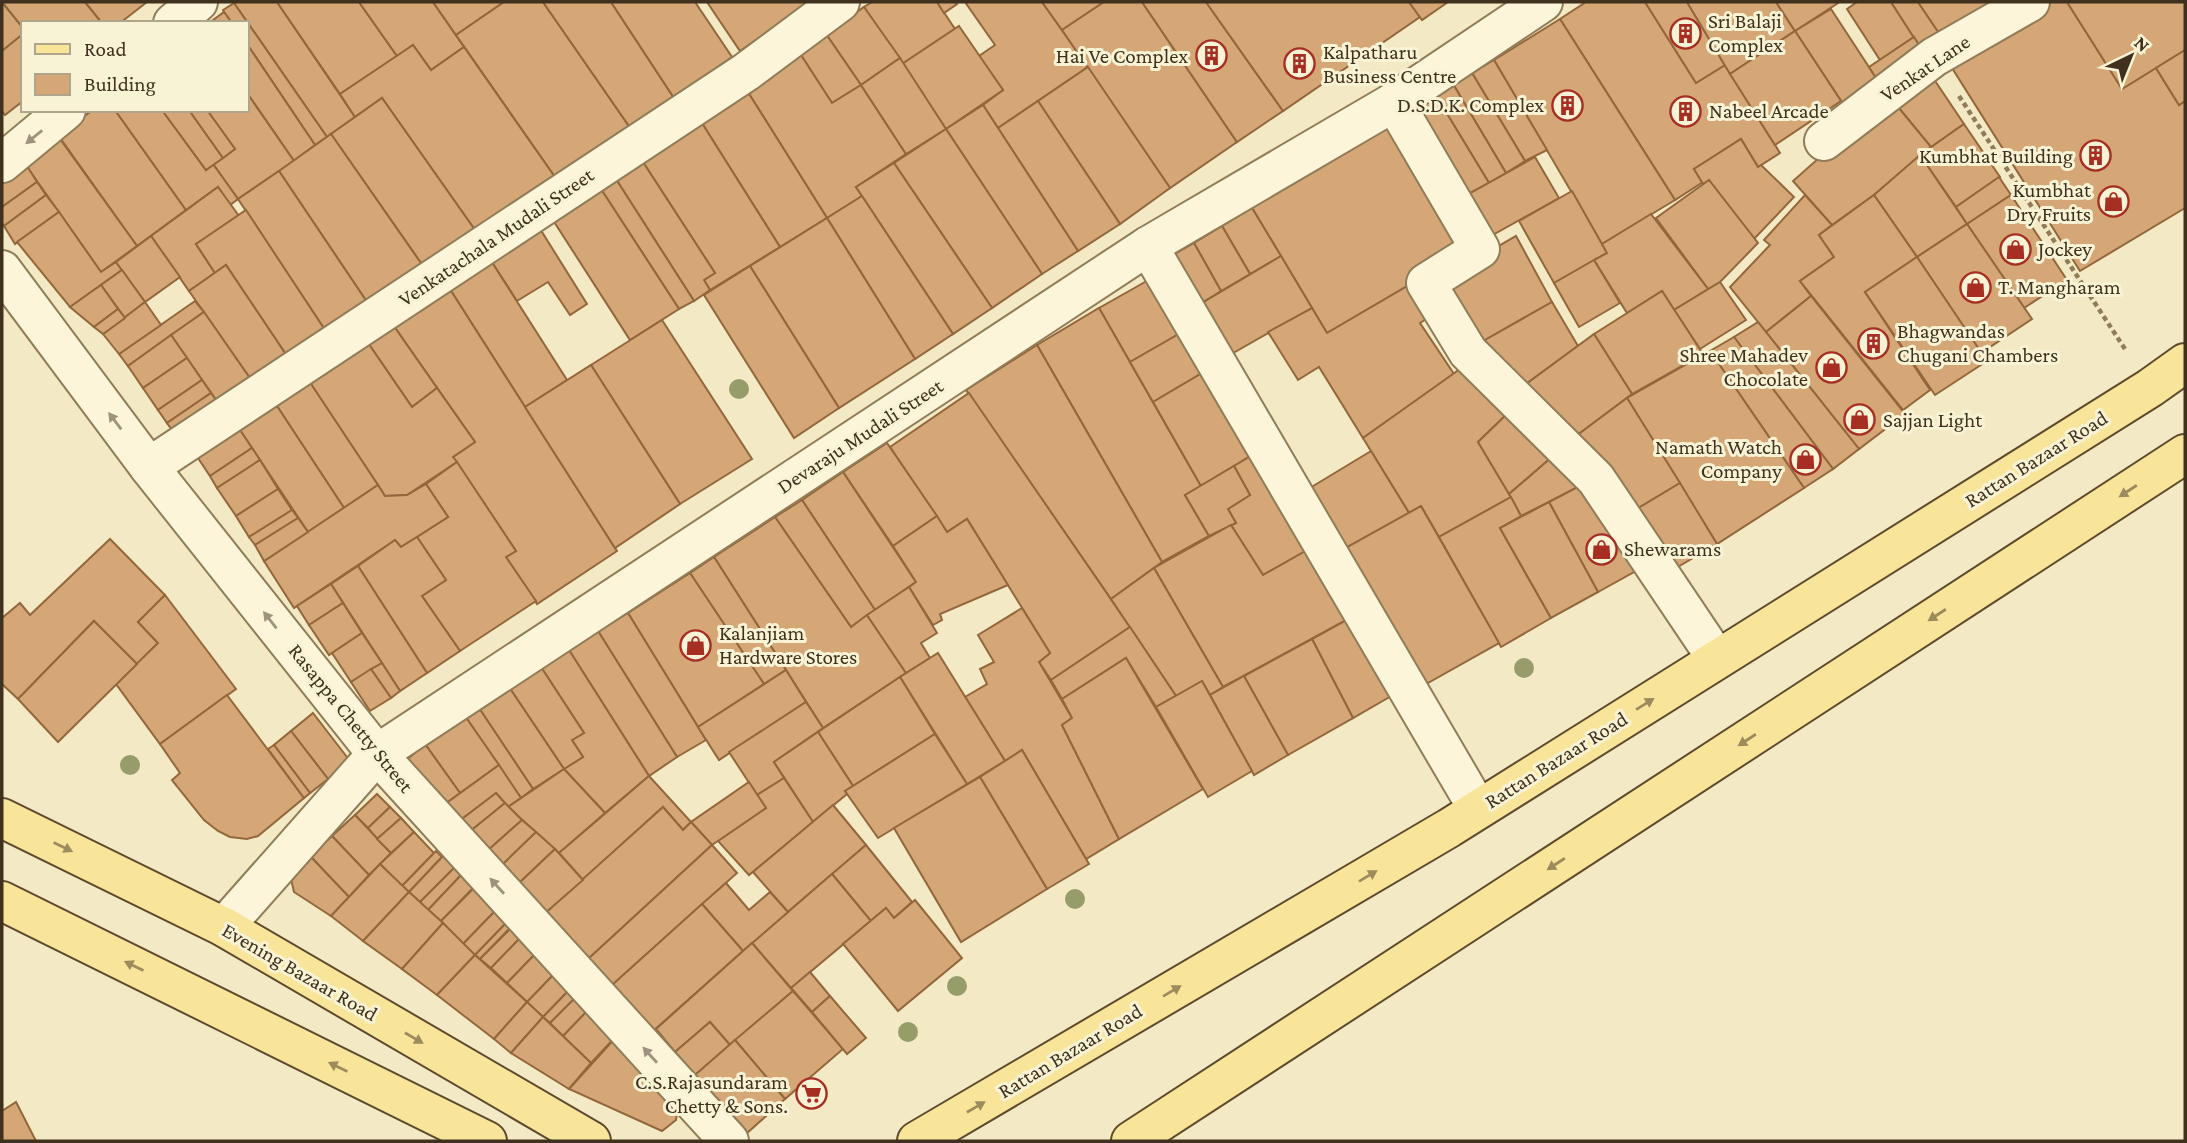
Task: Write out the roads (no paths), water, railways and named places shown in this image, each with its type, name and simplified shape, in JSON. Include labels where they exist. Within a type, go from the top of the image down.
[{"type":"main road","name":"Rattan Bazaar Road","points":[[917,1141],[1478,809],[2150,388],[2185,363]]},
{"type":"main road","points":[[1131,1141],[2185,454]]},
{"type":"main road","name":"Evening Bazaar Road","points":[[2,818],[224,927],[591,1141]]},
{"type":"main road","points":[[2,901],[487,1141]]},
{"type":"street","points":[[175,21],[198,2]]},
{"type":"street","name":"Venkatachala Mudali Street","points":[[149,467],[734,80],[840,2]]},
{"type":"street","name":"Devaraju Mudali Street","points":[[224,927],[377,754],[1148,246],[1394,102],[1543,2]]},
{"type":"street","name":"Venkat Lane","points":[[1824,141],[1934,57],[2030,2]]},
{"type":"street","points":[[1394,102],[1480,249],[1426,283],[1468,352],[1596,479],[1717,659]]},
{"type":"street","points":[[2,163],[64,112]]},
{"type":"street","points":[[1148,246],[1478,809]]},
{"type":"street","name":"Rasappa Chetty Street","points":[[2,270],[149,467],[377,754],[729,1141]]},
{"type":"place","name":"Sri Balaji Complex","points":[[1685,33]]},
{"type":"place","name":"Hai Ve Complex","points":[[1211,56]]},
{"type":"place","name":"Kalpatharu Business Centre","points":[[1300,64]]},
{"type":"place","name":"D.S.D.K. Complex","points":[[1567,105]]},
{"type":"place","name":"Nabeel Arcade","points":[[1686,111]]},
{"type":"place","name":"Kumbhat Building","points":[[2096,156]]},
{"type":"place","name":"Kumbhat Dry Fruits","points":[[2114,202]]},
{"type":"place","name":"Jockey","points":[[2015,249]]},
{"type":"place","name":"T. Mangharam","points":[[1975,287]]},
{"type":"place","name":"Bhagwandas Chugani Chambers","points":[[1874,343]]},
{"type":"place","name":"Shree Mahadev Chocolate","points":[[1831,367]]},
{"type":"place","name":"Sajjan Light","points":[[1860,420]]},
{"type":"place","name":"Namath Watch Company","points":[[1805,459]]},
{"type":"place","name":"Shewarams","points":[[1601,549]]},
{"type":"place","name":"Kalanjiam Hardware Stores","points":[[696,645]]},
{"type":"place","name":"C.S.Rajasundaram Chetty & Sons.","points":[[811,1094]]}]
